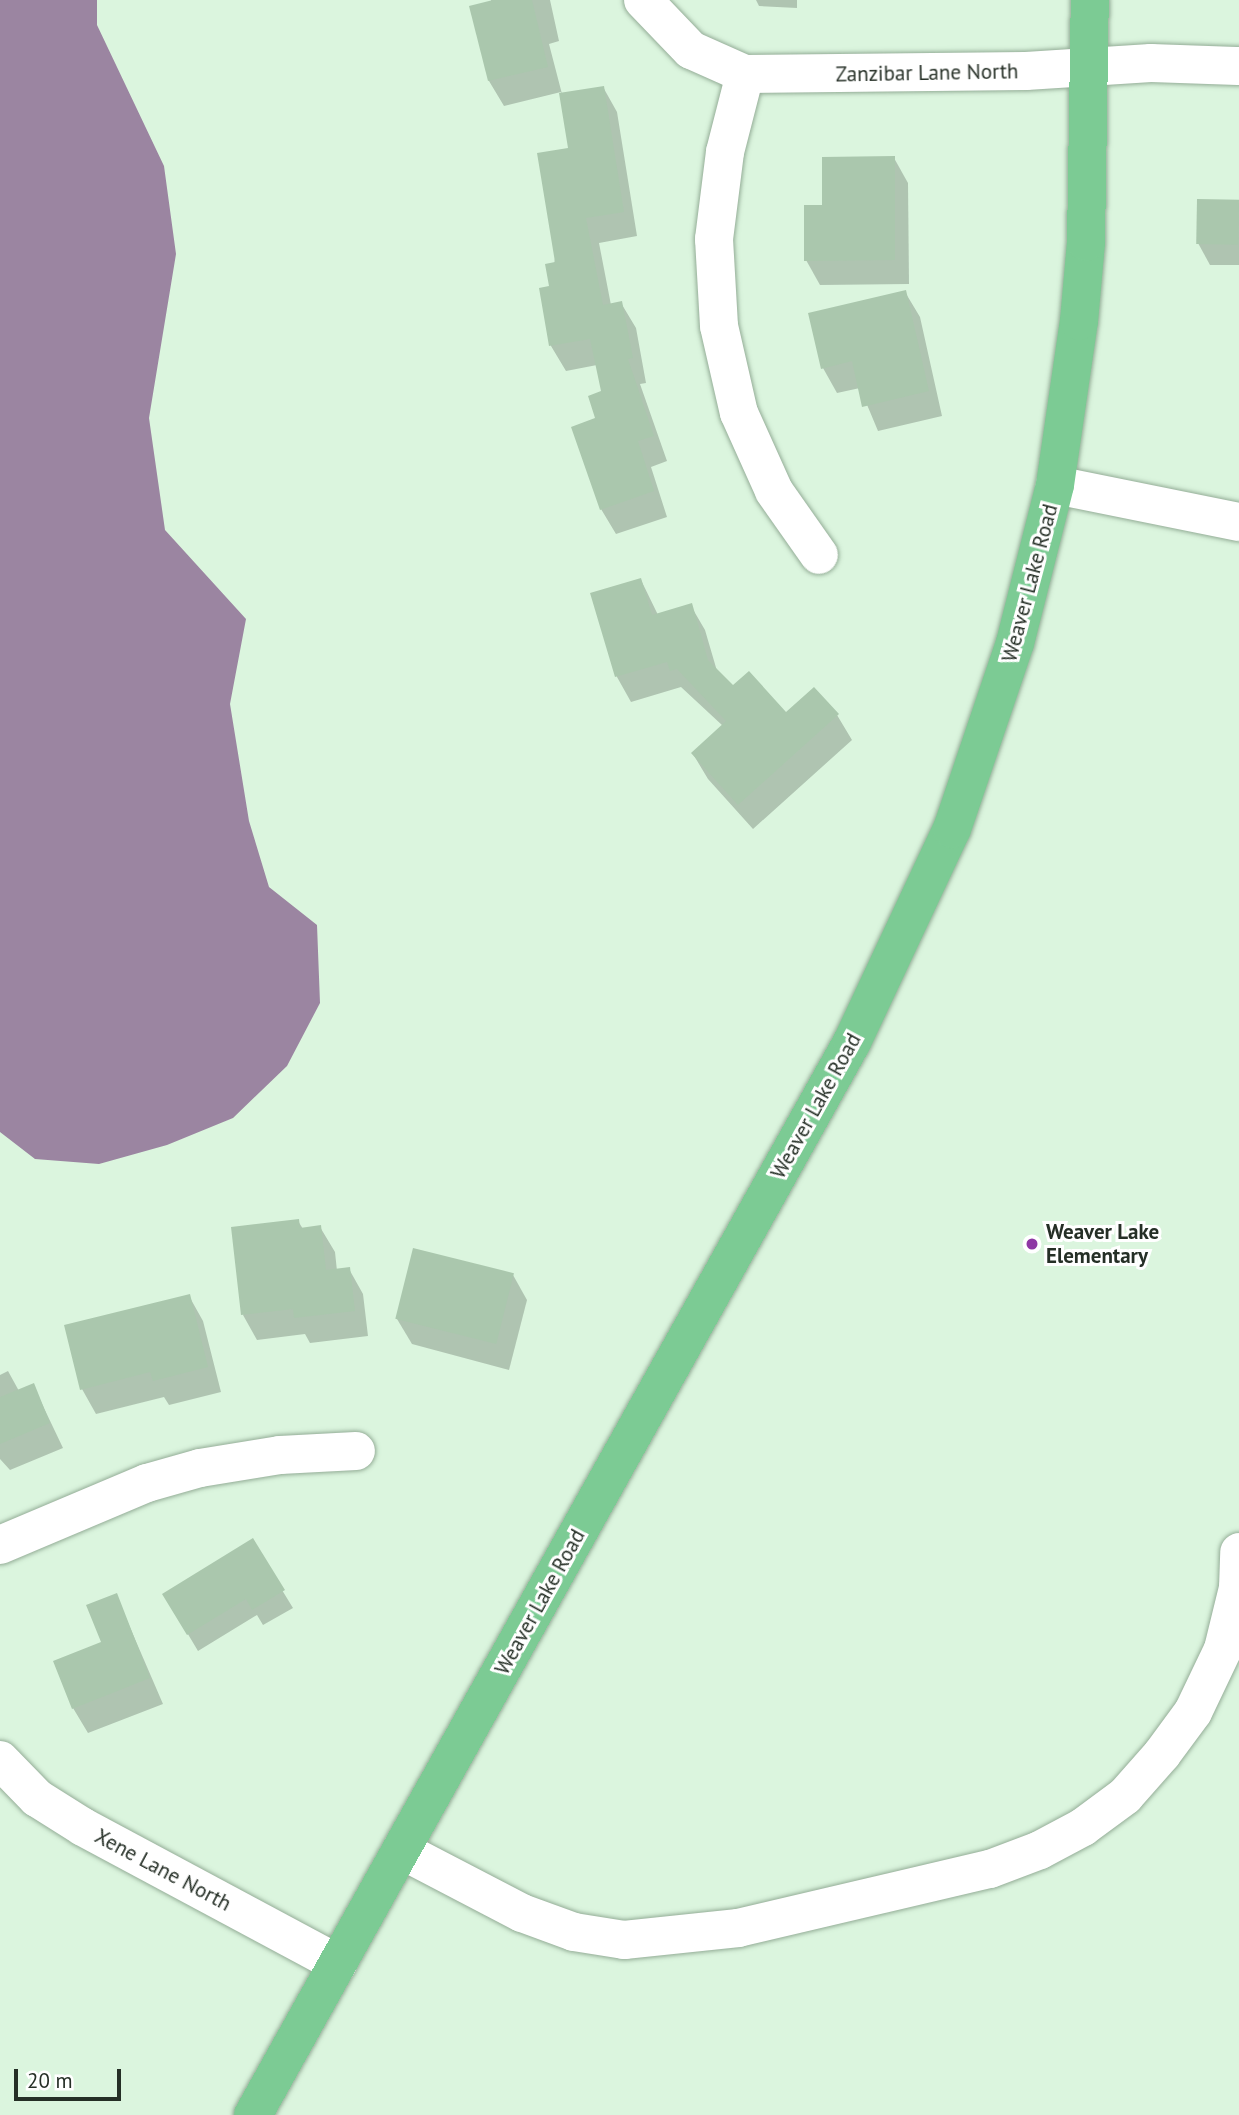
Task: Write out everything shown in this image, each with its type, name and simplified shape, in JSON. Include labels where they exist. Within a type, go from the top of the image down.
[{"type":"main road","name":"Weaver Lake Road","points":[[253,2115],[852,1042],[912,920],[952,829],[995,710],[1055,485],[1079,321],[1091,67],[1090,0]]},
{"type":"street","name":"Zanzibar Lane North","points":[[643,0],[691,50],[745,75],[1239,66]]},
{"type":"street","points":[[745,75],[725,152],[714,239],[719,326],[739,413],[774,491],[819,555]]},
{"type":"street","points":[[1055,485],[1239,522]]},
{"type":"street","points":[[0,1545],[147,1483],[200,1468],[281,1455],[356,1451]]},
{"type":"street","points":[[401,1850],[522,1913],[574,1933],[624,1940],[681,1938],[738,1928],[990,1869],[1083,1827],[1125,1796],[1162,1754],[1193,1712],[1223,1648],[1238,1588],[1239,1552]]},
{"type":"street","name":"Xene Lane North","points":[[0,1760],[37,1798],[83,1827],[338,1964]]},
{"type":"shaded area","points":[[0,0],[97,0],[97,25],[164,166],[176,254],[149,418],[165,530],[246,619],[230,704],[249,821],[269,887],[317,925],[320,1003],[287,1066],[233,1118],[167,1145],[99,1164],[35,1159],[0,1132]]},
{"type":"building","points":[[493,0],[532,0],[548,67],[488,81],[469,6]]},
{"type":"building","points":[[604,86],[624,212],[586,218],[603,305],[622,301],[633,358],[628,359],[654,436],[638,441],[654,491],[600,510],[571,427],[595,418],[588,396],[601,391],[590,339],[549,346],[539,288],[549,286],[545,264],[555,262],[537,153],[568,148],[559,93]]},
{"type":"building","points":[[895,156],[895,260],[804,261],[804,205],[822,205],[822,157]]},
{"type":"building","points":[[1197,199],[1239,200],[1238,245],[1196,244]]},
{"type":"building","points":[[906,290],[929,391],[862,407],[852,361],[821,369],[808,313]]},
{"type":"building","points":[[641,578],[652,615],[692,603],[708,660],[733,685],[749,671],[786,712],[814,687],[839,714],[738,805],[691,753],[726,721],[677,669],[670,671],[667,662],[615,677],[590,593]]},
{"type":"building","points":[[299,1219],[300,1228],[321,1225],[326,1270],[350,1267],[355,1311],[294,1318],[293,1309],[241,1315],[231,1227]]},
{"type":"building","points":[[413,1248],[514,1273],[496,1344],[395,1319]]},
{"type":"building","points":[[190,1294],[208,1367],[153,1381],[150,1372],[80,1390],[64,1325]]},
{"type":"building","points":[[34,1383],[50,1423],[0,1444],[0,1397]]},
{"type":"building","points":[[253,1538],[285,1590],[252,1610],[246,1599],[187,1635],[162,1594]]},
{"type":"building","points":[[117,1593],[150,1678],[72,1709],[53,1661],[101,1642],[86,1605]]},
{"type":"place","name":"Weaver Lake Elementary","points":[[1032,1244]]}]
